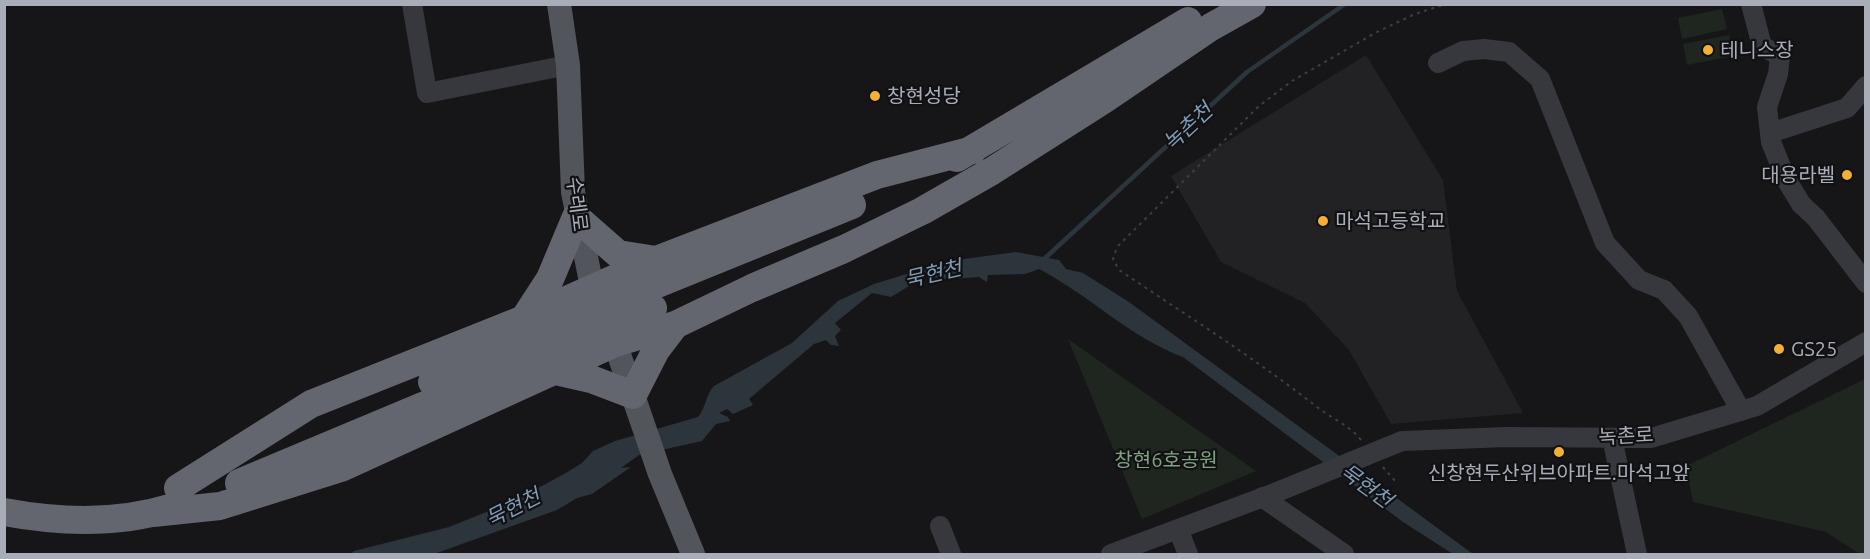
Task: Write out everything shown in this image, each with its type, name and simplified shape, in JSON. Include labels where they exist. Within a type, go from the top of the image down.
[{"type":"highway","points":[[4,499],[38,505],[105,506],[128,503],[248,466],[560,347],[615,343],[675,325],[752,288],[844,249],[922,211],[992,171],[1106,99],[1211,27],[1252,4]]},
{"type":"highway","points":[[4,512],[29,517],[86,520],[153,513],[208,496],[560,347],[649,298],[973,150],[1213,6]]},
{"type":"highway","points":[[649,298],[948,180],[1106,99]]},
{"type":"highway","points":[[178,488],[311,404],[524,319],[656,260],[877,175],[973,150]]},
{"type":"highway","points":[[524,319],[550,279],[576,216],[618,254],[656,260]]},
{"type":"highway","points":[[560,347],[591,379],[633,395],[656,350],[675,325]]},
{"type":"main road","name":"수레로","points":[[560,4],[568,65],[576,216],[592,287],[615,343],[660,474],[693,555]]},
{"type":"street","points":[[412,4],[427,93],[568,65]]},
{"type":"street","points":[[1751,4],[1762,46],[1780,56],[1778,74],[1767,107],[1771,142],[1786,179],[1801,204],[1816,218],[1866,283]]},
{"type":"street","points":[[1438,63],[1463,51],[1484,49],[1509,52],[1540,79],[1605,243],[1639,280],[1664,290],[1688,316],[1741,411]]},
{"type":"street","points":[[1770,133],[1846,108],[1866,86]]},
{"type":"street","name":"녹촌로","points":[[1269,495],[1402,441],[1507,437],[1651,438],[1757,406],[1866,342]]},
{"type":"street","points":[[1612,438],[1637,555]]},
{"type":"street","points":[[1111,555],[1269,495],[1344,555]]},
{"type":"street","points":[[940,526],[951,555]]},
{"type":"street","points":[[1178,529],[1188,555]]},
{"type":"path","points":[[1367,448],[1353,431],[1321,411],[1274,373],[1119,270],[1113,260],[1117,247],[1259,106],[1292,81],[1375,33],[1415,14],[1446,4]]},
{"type":"path","points":[[1381,464],[1395,481]]},
{"type":"shaded area","name":"마석고등학교","points":[[1366,55],[1443,180],[1457,291],[1523,413],[1391,424],[1349,350],[1305,303],[1221,262],[1171,176]]},
{"type":"green space","name":"테니스장","points":[[1722,9],[1727,29],[1682,39],[1678,18]]},
{"type":"green space","name":"테니스장","points":[[1729,35],[1733,56],[1687,65],[1683,44]]},
{"type":"green space","name":"창현6호공원","points":[[1068,339],[1256,471],[1142,519]]},
{"type":"green space","points":[[1865,379],[1865,554],[1860,554],[1826,532],[1693,502],[1686,466]]},
{"type":"water","name":"묵현천","points":[[1016,252],[1059,260],[1066,269],[1083,273],[1129,302],[1473,554],[1453,554],[1403,522],[1183,357],[1128,328],[1039,269],[1025,274],[988,275],[987,282],[979,277],[950,279],[924,277],[891,297],[872,293],[835,323],[841,330],[835,336],[839,346],[831,345],[826,340],[814,344],[749,399],[753,405],[733,414],[727,409],[719,413],[728,417],[730,421],[716,424],[702,441],[639,455],[621,468],[631,467],[592,494],[577,498],[557,510],[434,554],[351,554],[354,551],[449,527],[516,500],[582,463],[593,451],[615,441],[698,417],[714,386],[792,343],[838,301],[874,284],[949,261]]},
{"type":"waterway","name":"녹촌천","points":[[1043,260],[1247,72],[1345,4]]},
{"type":"place","name":"테니스장","points":[[1708,50]]},
{"type":"place","name":"창현성당","points":[[875,96]]},
{"type":"place","name":"대용라벨","points":[[1847,175]]},
{"type":"place","name":"마석고등학교","points":[[1323,221]]},
{"type":"place","name":"GS25","points":[[1779,349]]},
{"type":"place","name":"신창현두산위브아파트.마석고앞","points":[[1559,452]]}]
